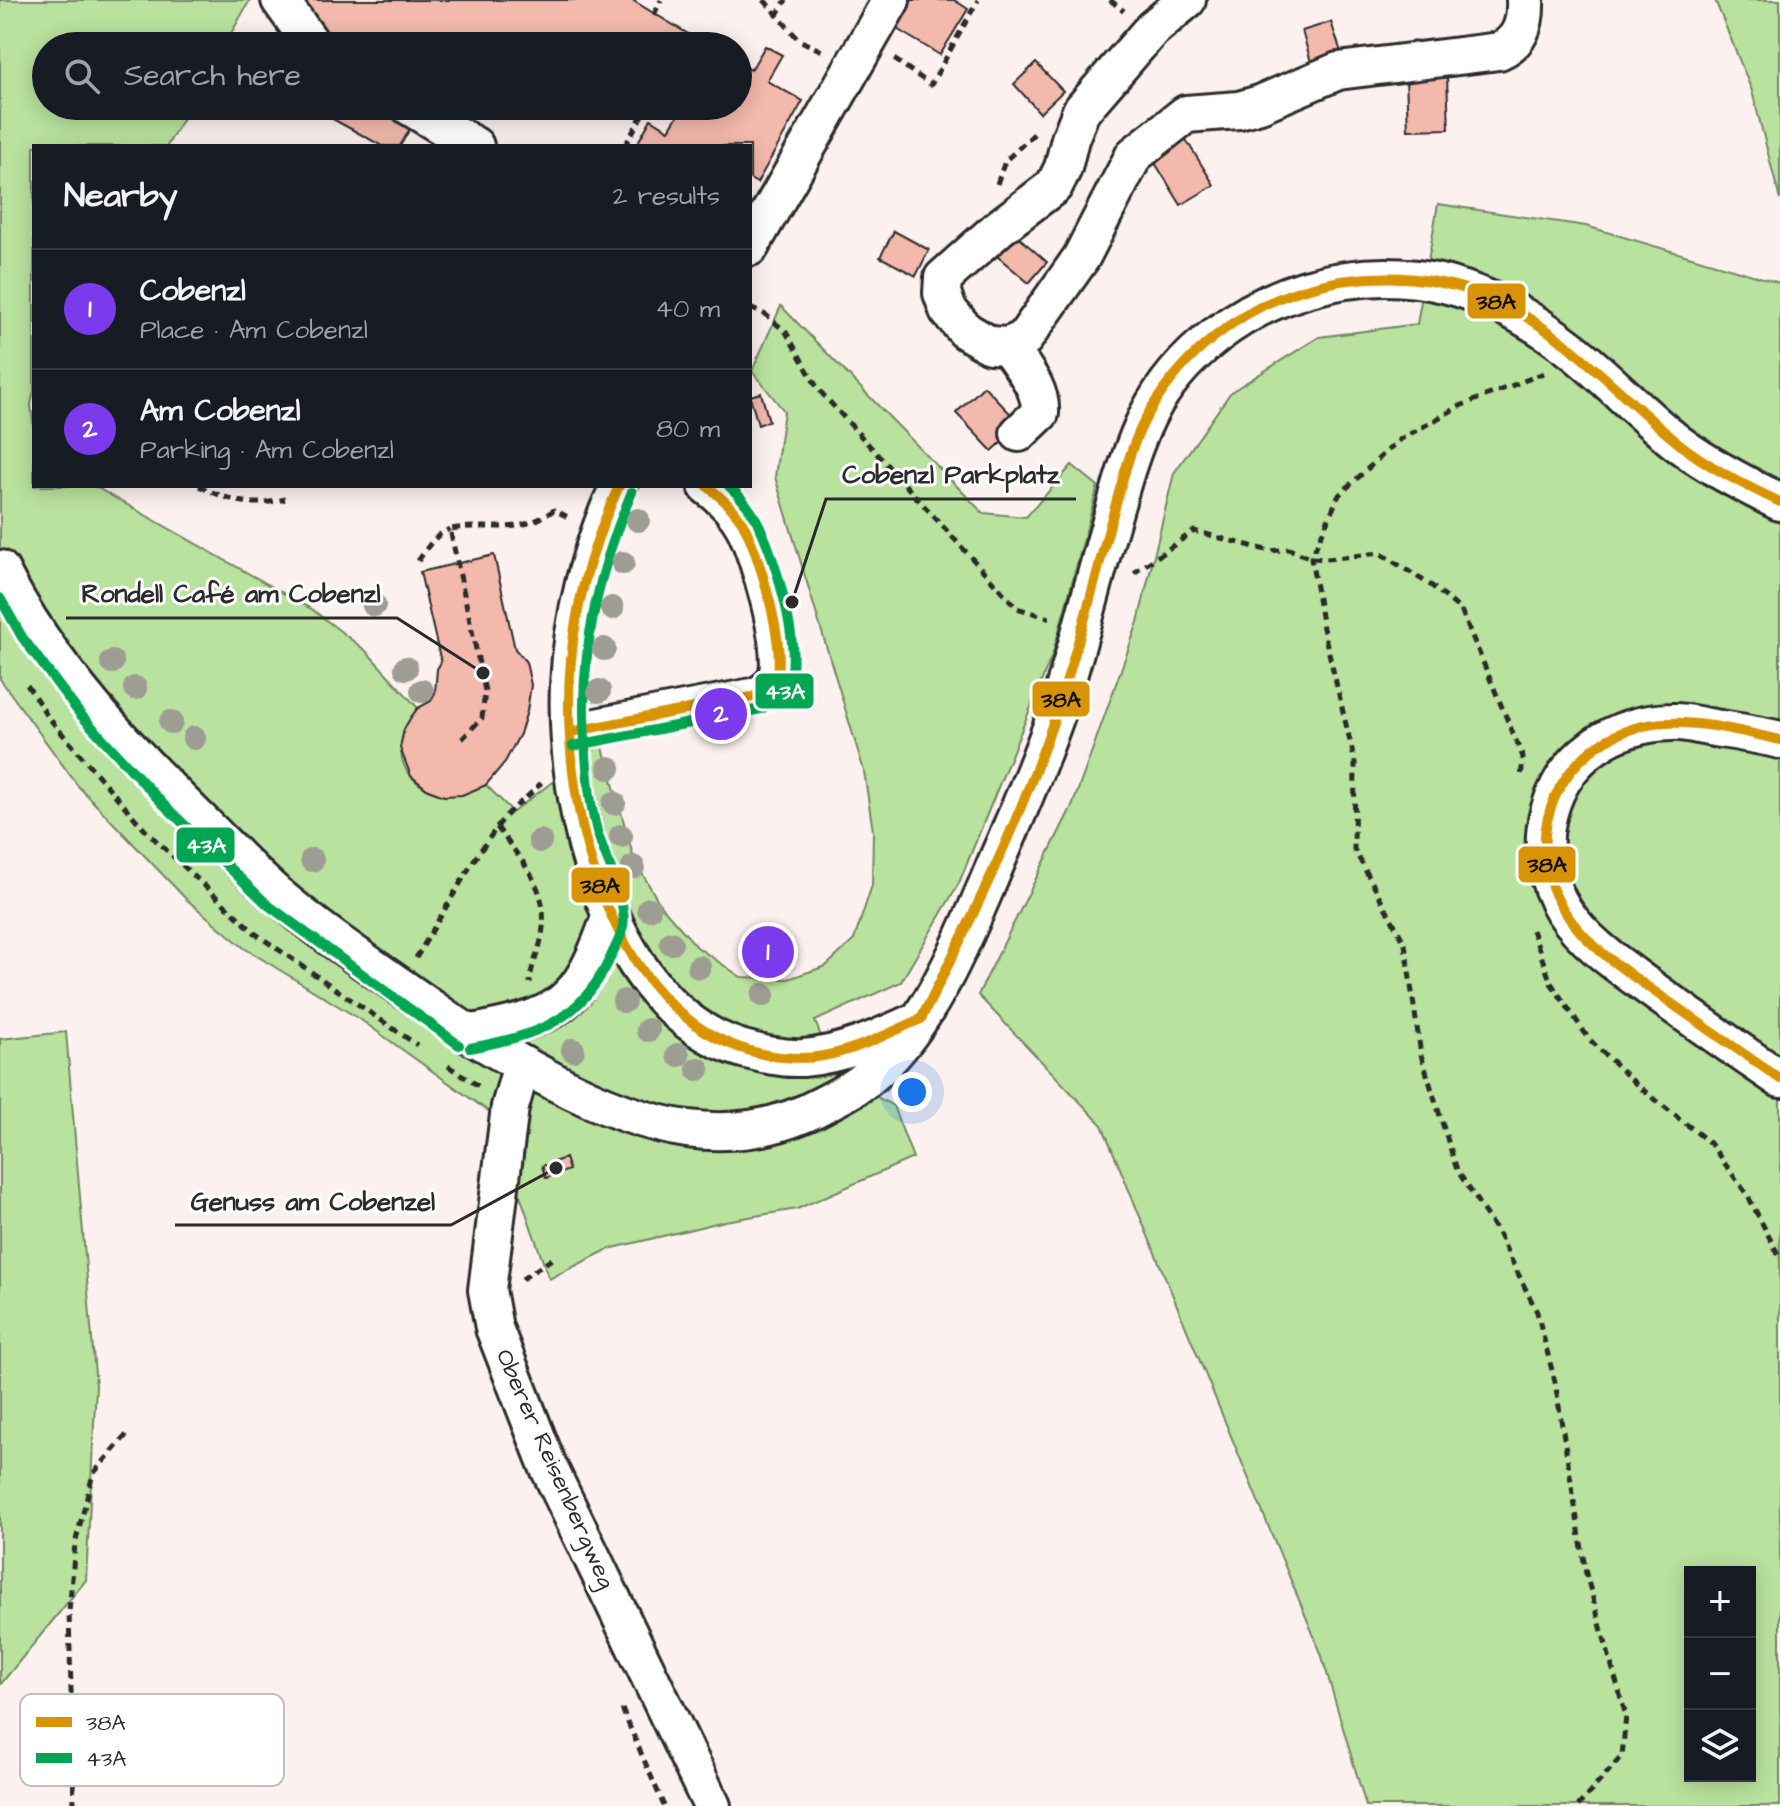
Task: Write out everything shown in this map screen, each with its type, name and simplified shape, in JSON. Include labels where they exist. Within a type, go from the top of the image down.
[{"type":"street","points":[[280,0],[303,32]]},
{"type":"street","points":[[752,243],[891,0]]},
{"type":"street","points":[[1187,0],[1152,29],[1081,111],[1054,186],[999,228],[943,278],[942,293],[948,310],[966,331],[990,345],[1008,346],[1024,339],[1081,258],[1134,155],[1186,114],[1239,110],[1338,71],[1499,51],[1511,46],[1519,36],[1524,24],[1525,0]]},
{"type":"street","points":[[432,120],[472,144]]},
{"type":"street","points":[[0,569],[33,629],[91,706],[173,794],[276,894],[467,1034],[582,1097],[635,1119],[665,1127],[727,1131],[785,1120],[841,1095],[867,1079],[921,1019],[974,914],[1057,711],[1127,465],[1149,412],[1168,383],[1217,334],[1276,299],[1343,280],[1418,278],[1494,299],[1522,313],[1574,352],[1680,445],[1739,482],[1780,502]]},
{"type":"street","points":[[1008,346],[1041,401],[1040,413],[1019,433]]},
{"type":"street","points":[[618,488],[606,514],[581,594],[569,685],[570,732],[582,830],[611,915],[652,987],[686,1022],[705,1034],[762,1054],[802,1058],[861,1046],[921,1019]]},
{"type":"street","points":[[570,732],[757,696],[776,680],[779,666],[777,633],[752,545],[733,510],[709,488]]},
{"type":"street","points":[[1780,740],[1673,722],[1637,727],[1608,738],[1584,752],[1564,774],[1543,831],[1545,863],[1553,890],[1565,912],[1581,931],[1612,961],[1780,1079]]},
{"type":"street","points":[[467,1034],[518,1025],[558,1005],[585,979],[611,915]]},
{"type":"street","name":"Oberer Reisenbergweg","points":[[522,1065],[510,1107],[487,1290],[494,1328],[548,1466],[712,1806]]},
{"type":"path","points":[[654,15],[661,0]]},
{"type":"path","points":[[764,0],[799,40],[860,52],[906,70],[931,85],[978,0]]},
{"type":"path","points":[[775,16],[786,0]]},
{"type":"path","points":[[626,144],[639,120]]},
{"type":"path","points":[[752,309],[766,315],[786,332],[818,389],[1017,608],[1035,614]]},
{"type":"path","points":[[1574,352],[1548,371],[1460,406],[1399,440],[1339,495],[1311,558],[1323,628],[1355,762],[1354,849],[1405,944],[1421,1055],[1457,1170],[1499,1235],[1537,1312],[1555,1382],[1586,1574],[1626,1716],[1622,1756],[1578,1806]]},
{"type":"path","points":[[204,488],[233,501],[262,504],[285,499]]},
{"type":"path","points":[[418,561],[440,533],[450,529],[521,527],[538,521],[554,510],[577,522]]},
{"type":"path","points":[[450,529],[485,691],[482,718],[462,739]]},
{"type":"path","points":[[1147,566],[1194,531],[1270,551],[1289,549],[1311,558],[1380,553],[1432,586],[1461,610],[1523,757]]},
{"type":"path","points":[[397,984],[412,965],[474,860],[511,807],[528,798],[543,781]]},
{"type":"path","points":[[497,827],[540,889],[544,909],[541,940],[530,972],[530,992]]},
{"type":"path","points":[[1533,934],[1551,983],[1589,1039],[1637,1085],[1710,1143],[1748,1196],[1780,1258]]},
{"type":"path","points":[[71,1694],[69,1612],[75,1544],[93,1474],[129,1432]]},
{"type":"path","points":[[622,1708],[664,1806]]},
{"type":"path","points":[[73,1786],[74,1806]]},
{"type":"green space","points":[[0,0],[250,0],[232,32],[32,32],[32,120],[182,120],[168,144],[32,144],[32,488],[98,488],[313,610],[366,651],[418,708],[406,728],[401,747],[404,764],[412,778],[426,788],[443,793],[464,793],[486,785],[513,812],[602,744],[634,859],[661,906],[697,947],[741,977],[788,979],[826,966],[854,940],[872,885],[873,831],[864,771],[775,477],[784,411],[752,371],[781,306],[983,513],[1026,517],[1072,465],[1098,486],[1053,653],[959,883],[901,982],[815,1021],[836,1074],[893,1106],[913,1158],[797,1209],[725,1221],[609,1249],[549,1279],[492,1114],[361,1020],[244,948],[186,899],[78,786],[0,679]]},
{"type":"green space","points":[[1715,0],[1780,0],[1780,200],[1752,91]]},
{"type":"green space","points":[[1438,204],[1586,226],[1780,283],[1780,1806],[1366,1806],[1321,1653],[1102,1125],[978,995],[1073,804],[1138,622],[1174,473],[1231,392],[1319,337],[1417,324]]},
{"type":"green space","points":[[66,1032],[96,1386],[86,1580],[0,1685],[0,1039]]},
{"type":"building","points":[[303,0],[632,0],[685,32],[322,32]]},
{"type":"building","points":[[912,0],[954,0],[968,9],[940,55],[895,28]]},
{"type":"building","points":[[1331,22],[1341,52],[1311,62],[1302,31]]},
{"type":"building","points":[[765,46],[782,55],[767,81],[803,101],[757,183],[752,180],[752,144],[637,144],[650,120],[669,130],[675,120],[752,120],[752,68]]},
{"type":"building","points":[[1036,63],[1063,91],[1040,113],[1014,84]]},
{"type":"building","points":[[1447,77],[1449,129],[1408,130],[1406,78]]},
{"type":"building","points":[[335,120],[398,120],[411,127],[401,144],[378,144]]},
{"type":"building","points":[[1185,138],[1214,185],[1181,205],[1152,158]]},
{"type":"building","points":[[894,231],[929,250],[916,276],[880,257]]},
{"type":"building","points":[[1015,234],[1047,262],[1029,283],[997,256]]},
{"type":"building","points":[[984,386],[1021,425],[992,451],[956,413]]},
{"type":"building","points":[[761,393],[769,421],[758,425],[752,395]]},
{"type":"building","points":[[494,555],[515,649],[526,662],[531,685],[527,711],[520,734],[505,762],[486,785],[462,795],[444,796],[428,790],[411,776],[400,748],[404,729],[411,717],[418,708],[431,701],[435,693],[437,669],[441,662],[420,572]]},
{"type":"building","points":[[565,1158],[569,1170],[546,1178],[542,1166]]},
{"type":"transit line","name":"38A","points":[[921,1019],[993,871],[1041,756],[1070,669],[1137,436],[1151,409],[1180,369],[1236,321],[1279,298],[1345,280],[1389,278],[1433,281],[1475,292],[1505,305],[1558,338],[1701,460],[1780,502]]},
{"type":"transit line","name":"38A","points":[[618,488],[594,549],[582,593],[573,637],[569,720],[575,784],[588,851],[611,914],[642,971],[684,1016],[737,1047],[801,1058],[817,1057],[848,1050],[921,1019]]},
{"type":"transit line","name":"38A","points":[[570,732],[757,696],[776,680],[779,666],[775,624],[756,554],[742,522],[709,488]]},
{"type":"transit line","name":"43A","points":[[573,746],[761,709],[777,700],[786,689],[792,669],[792,649],[785,602],[771,554],[756,519],[731,488]]},
{"type":"transit line","name":"43A","points":[[470,1048],[537,1030],[572,1009],[588,994],[601,975],[621,933],[624,922],[621,902],[592,809],[584,708],[588,644],[594,613],[609,552],[632,492]]},
{"type":"transit line","name":"43A","points":[[0,598],[22,637],[80,714],[163,804],[268,905],[459,1045]]},
{"type":"transit line","name":"38A","points":[[1780,740],[1714,726],[1680,723],[1648,725],[1618,735],[1592,750],[1571,771],[1556,796],[1547,824],[1545,853],[1551,883],[1565,912],[1595,946],[1631,975],[1780,1079]]},
{"type":"place","name":"Cobenzl Parkplatz","points":[[792,602]]},
{"type":"place","name":"Rondell Café am Cobenzl","points":[[483,673]]},
{"type":"place","name":"Am Cobenzl","points":[[721,714]]},
{"type":"place","name":"Cobenzl","points":[[768,952]]},
{"type":"place","name":"Genuss am Cobenzel","points":[[556,1168]]}]
